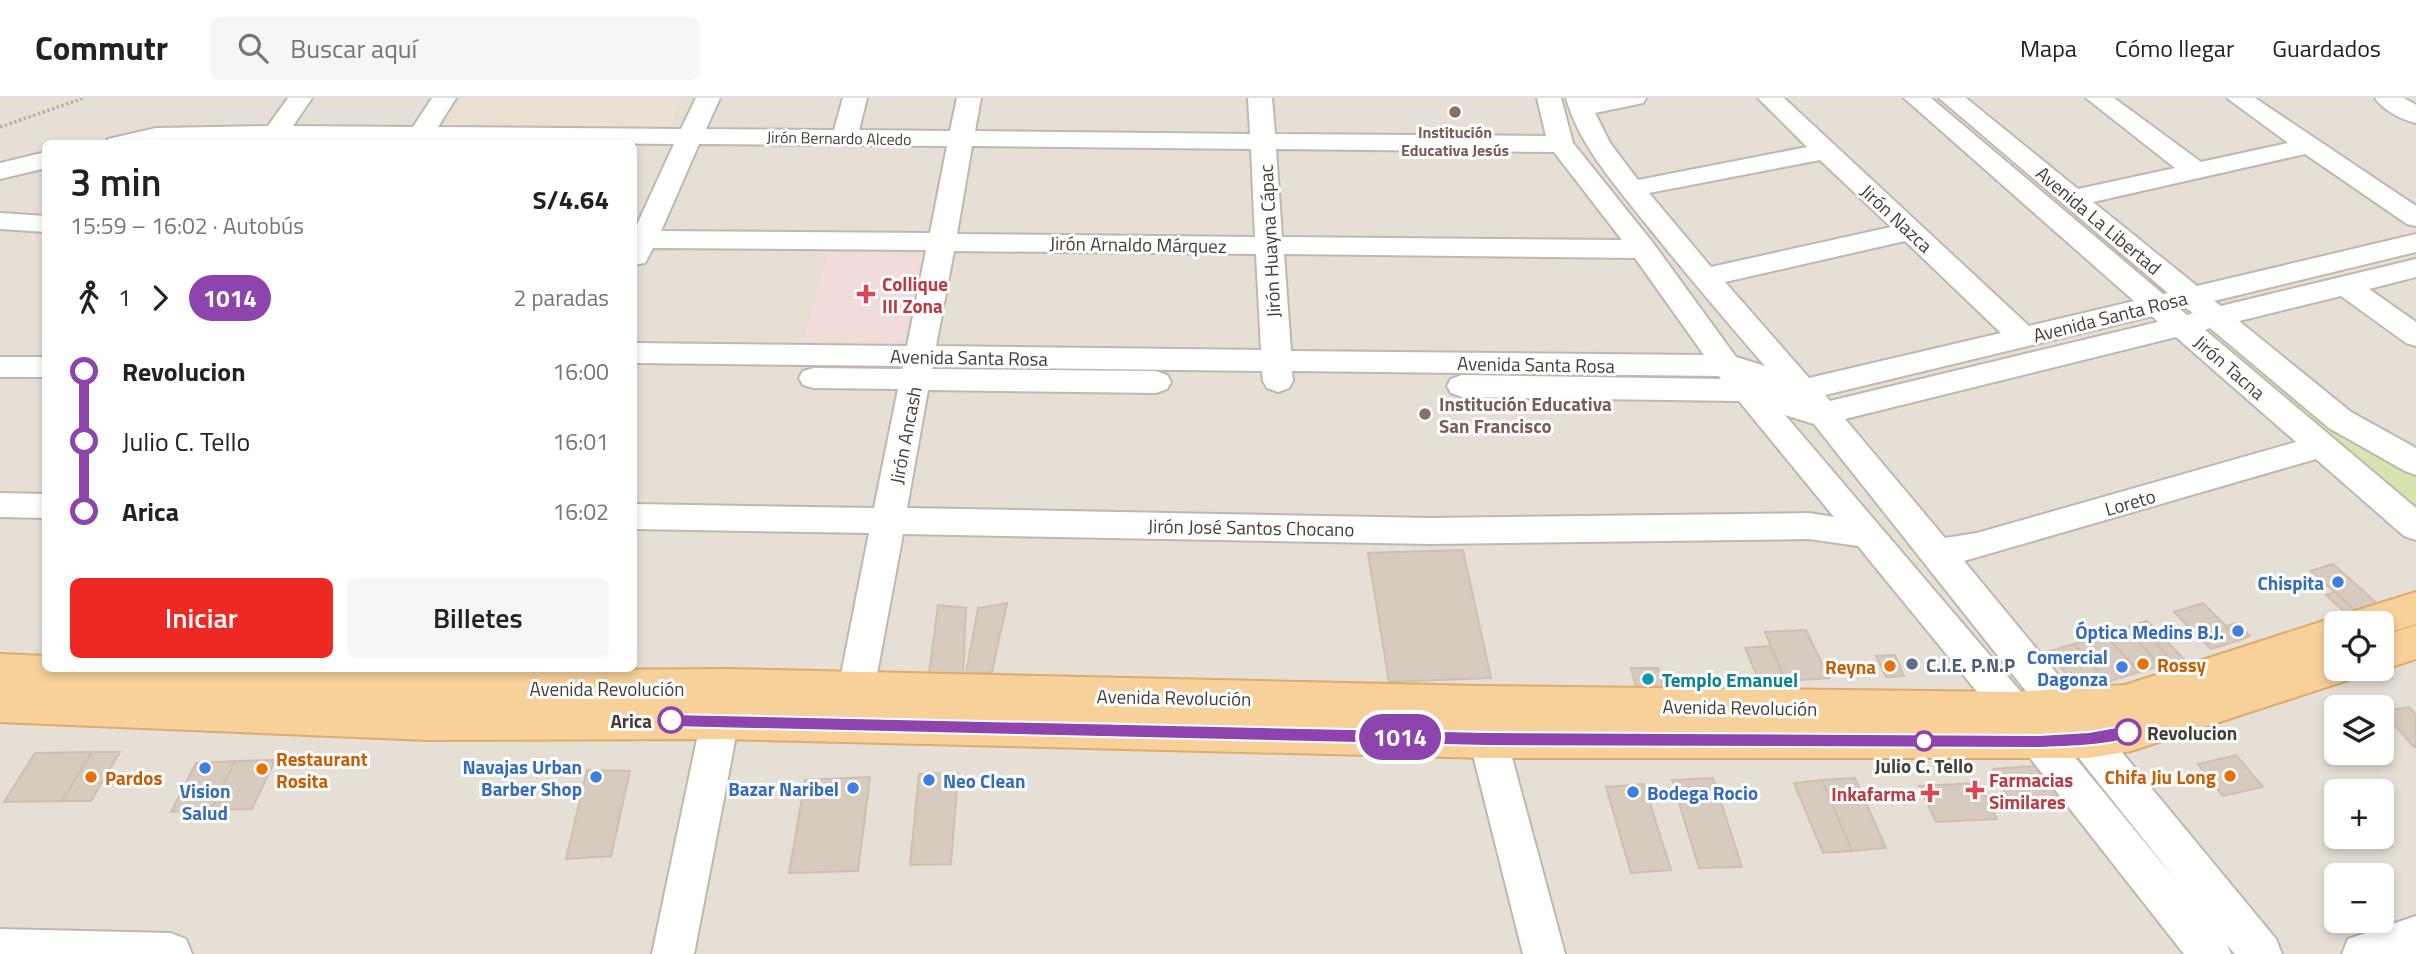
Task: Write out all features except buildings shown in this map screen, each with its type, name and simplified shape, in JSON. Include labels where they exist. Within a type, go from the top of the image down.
[{"type":"main road","points":[[2394,615],[2416,608]]},
{"type":"main road","name":"Avenida Revolución","points":[[2077,723],[2125,703],[2324,638]]},
{"type":"main road","points":[[2394,649],[2416,642]]},
{"type":"main road","name":"Avenida Revolución","points":[[0,672],[42,671]]},
{"type":"main road","name":"Avenida Revolución","points":[[0,704],[428,721],[720,720],[1488,739],[2077,723],[2136,730],[2324,671]]},
{"type":"main road","name":"Avenida Revolución","points":[[126,672],[1479,704],[2027,725]]},
{"type":"street","points":[[275,133],[300,98]]},
{"type":"street","points":[[418,139],[444,98]]},
{"type":"street","points":[[637,246],[708,98]]},
{"type":"street","points":[[844,138],[855,98]]},
{"type":"street","name":"Jirón Ancash","points":[[856,690],[969,98]]},
{"type":"street","name":"Jirón Huayna Cápac","points":[[1260,98],[1278,372]]},
{"type":"street","points":[[1549,98],[1561,144],[1643,249],[1737,378],[2027,725],[2210,954]]},
{"type":"street","points":[[1634,98],[1579,103],[1590,133],[1703,278],[1813,402],[2077,723],[2261,954]]},
{"type":"street","name":"Jirón Nazca","points":[[1770,98],[2023,337]]},
{"type":"street","name":"Jirón Tacna","points":[[1916,98],[2416,527]]},
{"type":"street","name":"Avenida La Libertad","points":[[1951,98],[2340,420],[2416,463]]},
{"type":"street","points":[[2098,98],[2196,171]]},
{"type":"street","points":[[2239,98],[2416,218]]},
{"type":"street","points":[[2387,98],[2416,116]]},
{"type":"street","name":"Jirón Bernardo Alcedo","points":[[153,140],[275,133],[418,139],[690,136],[1561,144]]},
{"type":"street","points":[[2074,198],[2309,146]]},
{"type":"street","points":[[1632,189],[1826,151]]},
{"type":"street","points":[[0,171],[42,161]]},
{"type":"street","points":[[0,221],[42,224]]},
{"type":"street","points":[[1703,278],[1911,231]]},
{"type":"street","name":"Jirón Arnaldo Márquez","points":[[637,246],[942,242],[1643,249]]},
{"type":"street","name":"Avenida Santa Rosa","points":[[637,374],[918,368],[1737,378],[1808,413],[1813,402],[2023,337],[2416,243]]},
{"type":"street","name":"Avenida Santa Rosa","points":[[1813,402],[2182,326],[2416,268]]},
{"type":"street","points":[[2346,286],[2416,337]]},
{"type":"street","points":[[0,348],[42,348]]},
{"type":"street","name":"Avenida Santa Rosa","points":[[637,353],[918,368]]},
{"type":"street","points":[[0,367],[42,367]]},
{"type":"street","name":"Loreto","points":[[1937,553],[1977,546],[2322,446]]},
{"type":"street","points":[[0,505],[42,506]]},
{"type":"street","name":"Jirón José Santos Chocano","points":[[637,516],[1431,531],[1809,527],[1867,535]]},
{"type":"street","points":[[673,954],[720,720]]},
{"type":"street","points":[[1488,739],[1544,954]]},
{"type":"street","points":[[2363,954],[2416,936]]},
{"type":"street","points":[[0,949],[171,954]]},
{"type":"path","points":[[0,128],[84,98]]},
{"type":"shaded area","points":[[0,98],[2416,98],[2416,954],[0,954]]},
{"type":"shaded area","points":[[463,98],[682,98],[668,129],[444,128]]},
{"type":"shaded area","name":"Collique III Zona","points":[[827,253],[923,253],[907,335],[896,342],[804,341]]},
{"type":"green space","points":[[2220,329],[2416,469],[2416,510],[2202,333]]},
{"type":"bus line","name":"1014","points":[[671,720],[1488,739],[2039,741],[2089,739],[2128,732]]},
{"type":"place","name":"Institución Educativa Jesús","points":[[1455,112]]},
{"type":"place","name":"Collique III Zona","points":[[866,294]]},
{"type":"place","name":"Institución Educativa San Francisco","points":[[1425,414]]},
{"type":"place","name":"Chispita","points":[[2338,582]]},
{"type":"place","name":"Óptica Medins B.J.","points":[[2238,631]]},
{"type":"place","name":"C.I.E. P.N.P","points":[[1912,664]]},
{"type":"place","name":"Rossy","points":[[2143,664]]},
{"type":"place","name":"Reyna","points":[[1890,666]]},
{"type":"place","name":"Comercial Dagonza","points":[[2122,667]]},
{"type":"place","name":"Templo Emanuel","points":[[1648,679]]},
{"type":"place","name":"Arica","points":[[671,720]]},
{"type":"place","name":"Revolucion","points":[[2128,732]]},
{"type":"place","name":"Julio C. Tello","points":[[1924,741]]},
{"type":"place","name":"Vision Salud","points":[[205,768]]},
{"type":"place","name":"Restaurant Rosita","points":[[262,769]]},
{"type":"place","name":"Chifa Jiu Long","points":[[2230,776]]},
{"type":"place","name":"Pardos","points":[[91,777]]},
{"type":"place","name":"Navajas Urban Barber Shop","points":[[596,777]]},
{"type":"place","name":"Neo Clean","points":[[929,780]]},
{"type":"place","name":"Bazar Naribel","points":[[853,788]]},
{"type":"place","name":"Farmacias Similares","points":[[1975,790]]},
{"type":"place","name":"Bodega Rocio","points":[[1633,792]]},
{"type":"place","name":"Inkafarma","points":[[1930,793]]}]
